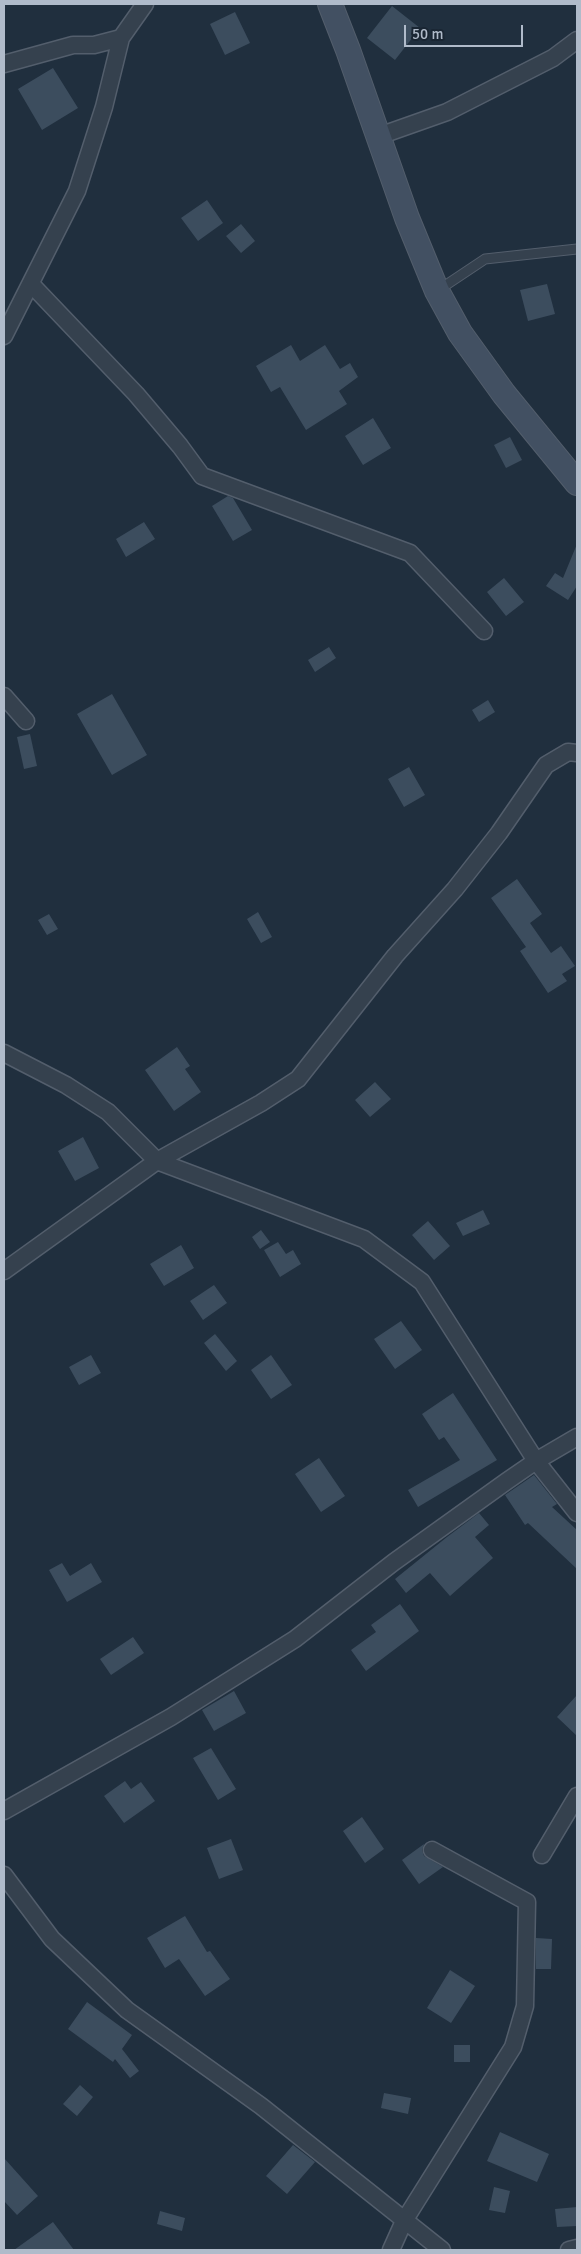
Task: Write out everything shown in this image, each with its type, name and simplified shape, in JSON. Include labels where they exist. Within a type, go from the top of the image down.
[{"type":"street","points":[[4,336],[77,191],[104,107],[121,38],[145,4]]},
{"type":"street","points":[[330,4],[407,218],[437,291],[460,333],[504,394],[577,483]]},
{"type":"street","points":[[4,64],[73,46],[94,45],[121,38]]},
{"type":"street","points":[[379,136],[447,112],[553,58],[577,40]]},
{"type":"street","points":[[31,284],[136,394],[180,446],[202,476],[410,553],[484,631]]},
{"type":"street","points":[[4,696],[26,721]]},
{"type":"street","points":[[4,1271],[71,1225],[157,1161],[261,1103],[298,1079],[395,956],[455,889],[494,840],[546,765],[568,752],[577,753]]},
{"type":"street","points":[[4,1053],[66,1085],[108,1112],[157,1161],[364,1239],[422,1282],[536,1461],[577,1513]]},
{"type":"street","points":[[4,1811],[171,1717],[295,1639],[394,1562],[536,1461],[577,1437]]},
{"type":"street","points":[[542,1855],[577,1796]]},
{"type":"street","points":[[391,2250],[404,2221],[513,2047],[525,2006],[527,1902],[432,1850]]},
{"type":"street","points":[[4,1875],[52,1939],[127,2010],[261,2106],[442,2250]]},
{"type":"street","points":[[569,2250],[577,2248]]},
{"type":"lane","points":[[437,291],[485,258],[577,250]]},
{"type":"building","points":[[392,6],[420,28],[395,60],[367,38]]},
{"type":"building","points":[[235,12],[250,43],[225,55],[210,24]]},
{"type":"building","points":[[53,68],[78,108],[42,130],[18,89]]},
{"type":"building","points":[[207,200],[223,223],[198,241],[181,218]]},
{"type":"building","points":[[241,224],[255,241],[241,253],[226,236]]},
{"type":"building","points":[[547,284],[555,314],[528,321],[520,290]]},
{"type":"building","points":[[291,345],[300,361],[325,345],[340,369],[350,363],[358,377],[339,391],[347,404],[306,430],[280,387],[271,392],[256,366]]},
{"type":"building","points":[[373,418],[391,448],[363,465],[345,436]]},
{"type":"building","points":[[510,437],[522,460],[506,468],[494,445]]},
{"type":"building","points":[[228,496],[233,498],[252,530],[233,541],[212,506]]},
{"type":"building","points":[[144,522],[155,539],[126,557],[116,539]]},
{"type":"building","points":[[577,544],[577,586],[568,600],[546,586],[555,573],[563,578]]},
{"type":"building","points":[[504,578],[524,602],[506,616],[487,592]]},
{"type":"building","points":[[329,647],[336,658],[315,672],[308,660]]},
{"type":"building","points":[[112,694],[147,755],[112,775],[77,714]]},
{"type":"building","points":[[488,700],[495,712],[479,722],[472,710]]},
{"type":"building","points":[[30,734],[37,766],[24,769],[17,737]]},
{"type":"building","points":[[409,767],[425,795],[404,807],[388,779]]},
{"type":"building","points":[[517,879],[542,914],[530,923],[551,953],[561,946],[575,966],[562,974],[567,981],[548,993],[520,951],[526,947],[491,898]]},
{"type":"building","points":[[258,912],[272,937],[261,943],[247,919]]},
{"type":"building","points":[[49,914],[58,929],[47,935],[38,920]]},
{"type":"building","points":[[177,1047],[190,1066],[185,1069],[201,1092],[174,1111],[145,1070]]},
{"type":"building","points":[[375,1082],[391,1099],[370,1117],[355,1100]]},
{"type":"building","points":[[83,1137],[99,1168],[75,1181],[58,1151]]},
{"type":"building","points":[[483,1210],[490,1224],[463,1236],[456,1223]]},
{"type":"building","points":[[428,1221],[450,1246],[434,1260],[412,1235]]},
{"type":"building","points":[[261,1230],[270,1242],[260,1249],[252,1237]]},
{"type":"building","points":[[278,1242],[286,1254],[293,1250],[301,1264],[280,1277],[264,1250]]},
{"type":"building","points":[[181,1245],[194,1268],[164,1286],[150,1264]]},
{"type":"building","points":[[214,1285],[227,1303],[203,1320],[190,1301]]},
{"type":"building","points":[[401,1321],[422,1350],[395,1369],[374,1339]]},
{"type":"building","points":[[215,1334],[237,1361],[226,1371],[204,1343]]},
{"type":"building","points":[[91,1355],[101,1373],[79,1385],[69,1367]]},
{"type":"building","points":[[271,1355],[292,1385],[271,1399],[251,1370]]},
{"type":"building","points":[[453,1393],[497,1460],[418,1507],[408,1490],[460,1460],[444,1437],[439,1440],[422,1414]]},
{"type":"building","points":[[319,1458],[345,1496],[321,1512],[295,1474]]},
{"type":"building","points":[[534,1475],[557,1504],[552,1507],[577,1530],[577,1569],[528,1523],[525,1525],[505,1495]]},
{"type":"building","points":[[479,1513],[489,1525],[475,1537],[493,1558],[450,1596],[430,1573],[406,1593],[395,1579]]},
{"type":"building","points":[[62,1563],[70,1576],[91,1563],[102,1582],[67,1602],[49,1570]]},
{"type":"building","points":[[400,1604],[419,1631],[366,1671],[351,1650],[376,1632],[371,1625]]},
{"type":"building","points":[[133,1637],[144,1653],[111,1675],[100,1659]]},
{"type":"building","points":[[234,1691],[246,1713],[214,1731],[202,1710]]},
{"type":"building","points":[[577,1695],[577,1736],[557,1717]]},
{"type":"building","points":[[211,1748],[236,1789],[218,1800],[193,1758]]},
{"type":"building","points":[[125,1781],[131,1789],[141,1782],[155,1801],[124,1823],[104,1796]]},
{"type":"building","points":[[362,1817],[384,1849],[365,1863],[343,1831]]},
{"type":"building","points":[[231,1839],[243,1870],[219,1879],[207,1848]]},
{"type":"building","points":[[424,1844],[422,1850],[424,1856],[443,1867],[419,1884],[402,1860]]},
{"type":"building","points":[[185,1916],[207,1952],[210,1951],[230,1979],[205,1996],[179,1959],[165,1968],[147,1938]]},
{"type":"building","points":[[536,1938],[552,1939],[551,1969],[536,1969]]},
{"type":"building","points":[[450,1970],[475,1986],[451,2023],[427,2008]]},
{"type":"building","points":[[87,2002],[132,2035],[122,2049],[139,2071],[130,2078],[115,2059],[113,2062],[68,2029]]},
{"type":"building","points":[[454,2045],[470,2045],[470,2062],[454,2062]]},
{"type":"building","points":[[80,2085],[93,2097],[77,2116],[63,2104]]},
{"type":"building","points":[[384,2093],[411,2098],[408,2114],[381,2108]]},
{"type":"building","points":[[500,2132],[549,2154],[537,2182],[487,2161]]},
{"type":"building","points":[[293,2145],[315,2162],[287,2194],[266,2176]]},
{"type":"building","points":[[4,2158],[38,2196],[17,2215],[4,2201]]},
{"type":"building","points":[[494,2187],[510,2191],[505,2213],[489,2210]]},
{"type":"building","points":[[577,2207],[577,2226],[557,2227],[555,2209]]},
{"type":"building","points":[[160,2211],[185,2218],[182,2231],[157,2224]]},
{"type":"building","points":[[53,2222],[74,2250],[14,2250]]}]
